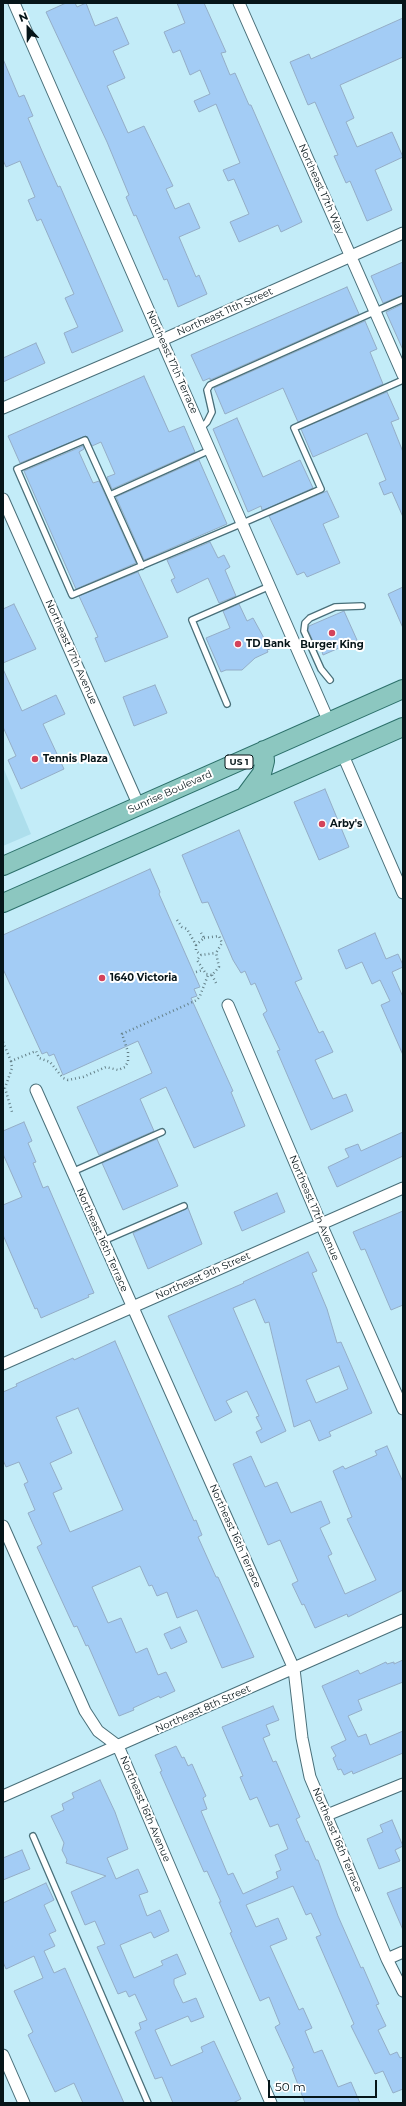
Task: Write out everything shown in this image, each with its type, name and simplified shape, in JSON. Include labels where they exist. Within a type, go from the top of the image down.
[{"type":"main road","name":"Sunrise Boulevard","points":[[3,866],[403,689]]},
{"type":"main road","points":[[3,903],[403,727]]},
{"type":"main road","points":[[245,796],[262,773],[266,761],[264,750]]},
{"type":"street","name":"Northeast 17th Terrace","points":[[14,3],[329,722]]},
{"type":"street","name":"Northeast 17th Way","points":[[239,3],[403,375]]},
{"type":"street","name":"Northeast 11th Street","points":[[3,408],[162,340],[403,233]]},
{"type":"street","name":"Northeast 17th Avenue","points":[[3,499],[139,806]]},
{"type":"street","points":[[342,754],[403,892]]},
{"type":"street","name":"Northeast 17th Avenue","points":[[228,1005],[321,1224],[403,1409]]},
{"type":"street","name":"Northeast 16th Terrace","points":[[36,1090],[294,1669],[302,1738],[310,1777],[387,1959],[403,1991]]},
{"type":"street","name":"Northeast 9th Street","points":[[3,1364],[403,1188]]},
{"type":"street","name":"Northeast 16th Avenue","points":[[3,1526],[85,1711],[98,1731],[118,1746],[271,2103]]},
{"type":"street","name":"Northeast 8th Street","points":[[3,1796],[403,1620]]},
{"type":"street","points":[[326,1815],[403,1784]]},
{"type":"street","points":[[387,1959],[403,1952]]},
{"type":"street","points":[[3,2054],[24,2103]]},
{"type":"lane","points":[[200,428],[207,422],[212,412],[207,390],[210,385],[403,299]]},
{"type":"lane","points":[[142,566],[85,440],[17,469],[72,595],[142,566],[243,523],[321,488],[294,428],[403,380]]},
{"type":"lane","points":[[110,495],[210,450]]},
{"type":"lane","points":[[227,704],[192,620],[270,586]]},
{"type":"lane","points":[[330,680],[321,669],[304,631],[305,623],[310,618],[335,607],[362,606]]},
{"type":"lane","points":[[72,1172],[162,1132]]},
{"type":"lane","points":[[102,1241],[184,1206]]},
{"type":"lane","points":[[33,1836],[148,2103]]},
{"type":"path","points":[[177,920],[182,927],[187,930],[196,944],[196,951],[201,955]]},
{"type":"path","points":[[200,930],[204,938]]},
{"type":"path","points":[[196,944],[204,938],[219,936],[222,943],[216,953],[219,967],[212,975]]},
{"type":"path","points":[[216,953],[201,955],[197,960],[203,970],[212,975],[216,983]]},
{"type":"path","points":[[196,972],[203,970]]},
{"type":"path","points":[[11,1061],[36,1051],[39,1058],[50,1062],[64,1078],[68,1080],[95,1073],[106,1067],[118,1070],[126,1067],[128,1062],[128,1052],[122,1034],[196,1000],[200,996],[208,974]]},
{"type":"path","points":[[3,1042],[11,1061],[12,1068],[4,1088],[12,1112]]},
{"type":"shaded area","points":[[3,767],[31,834],[3,846]]},
{"type":"building","points":[[66,3],[75,3],[77,7],[86,3],[95,26],[117,17],[129,44],[113,51],[125,78],[107,86],[128,133],[144,126],[173,186],[166,189],[175,209],[189,203],[200,228],[179,237],[196,277],[199,275],[207,294],[178,307],[167,279],[164,280],[136,215],[134,216],[126,197],[129,195],[107,142],[46,12]]},
{"type":"building","points":[[177,3],[204,3],[226,52],[221,53],[230,75],[235,73],[249,105],[251,105],[302,222],[281,232],[278,225],[239,242],[230,222],[249,214],[234,179],[228,181],[223,170],[240,163],[216,104],[199,112],[194,101],[210,94],[200,70],[190,75],[180,50],[173,53],[164,32],[185,23]]},
{"type":"building","points":[[403,18],[403,57],[340,85],[354,118],[346,122],[357,147],[392,132],[403,157],[375,170],[392,210],[367,221],[350,181],[346,183],[334,156],[338,155],[315,102],[308,105],[290,62],[309,54],[311,59]]},
{"type":"building","points":[[3,59],[19,97],[24,95],[33,116],[28,118],[58,187],[60,186],[123,331],[72,353],[64,333],[78,327],[65,298],[74,294],[41,219],[37,221],[28,200],[35,197],[20,161],[6,167],[3,160]]},
{"type":"building","points":[[403,262],[403,295],[383,303],[371,276]]},
{"type":"building","points":[[347,287],[359,314],[210,380],[210,378],[203,381],[191,355]]},
{"type":"building","points":[[403,304],[403,350],[386,312]]},
{"type":"building","points":[[365,321],[377,349],[370,352],[383,384],[298,422],[283,388],[225,414],[214,388]]},
{"type":"building","points":[[36,343],[45,363],[3,382],[3,358]]},
{"type":"building","points":[[144,376],[169,432],[184,426],[195,452],[112,489],[107,477],[115,474],[101,442],[92,446],[86,436],[20,463],[8,436]]},
{"type":"building","points":[[387,392],[399,419],[391,422],[403,452],[403,517],[392,492],[384,495],[379,483],[386,480],[367,433],[313,457],[301,429]]},
{"type":"building","points":[[237,418],[263,477],[300,460],[313,488],[266,509],[262,510],[261,506],[248,512],[213,429]]},
{"type":"building","points":[[83,446],[84,449],[79,452],[93,483],[99,481],[136,563],[76,589],[24,471]]},
{"type":"building","points":[[199,460],[227,524],[144,560],[116,497]]},
{"type":"building","points":[[327,491],[339,517],[323,524],[340,563],[307,577],[304,572],[297,575],[269,516]]},
{"type":"building","points":[[210,542],[218,558],[224,555],[230,567],[225,570],[236,596],[219,603],[208,578],[177,593],[171,580],[175,578],[167,560]]},
{"type":"building","points":[[138,572],[168,637],[105,662],[95,638],[98,637],[79,596]]},
{"type":"building","points":[[403,587],[403,628],[388,594]]},
{"type":"building","points":[[14,604],[36,649],[3,663],[3,609]]},
{"type":"building","name":"TD Bank","points":[[239,604],[247,621],[253,618],[270,649],[267,650],[268,652],[255,658],[242,670],[226,670],[221,672],[206,638],[230,628],[223,611]]},
{"type":"building","name":"Burger King","points":[[344,611],[357,640],[323,655],[321,648],[317,650],[308,630],[309,626]]},
{"type":"building","points":[[3,669],[22,711],[56,695],[65,714],[43,724],[64,769],[21,789],[8,760],[16,756],[3,727]]},
{"type":"building","points":[[155,685],[167,713],[134,726],[123,697]]},
{"type":"building","name":"Arby's","points":[[325,789],[349,847],[319,860],[294,802]]},
{"type":"building","points":[[239,830],[302,979],[295,982],[319,1033],[323,1031],[333,1052],[315,1060],[333,1099],[346,1094],[353,1111],[311,1130],[277,1051],[280,1050],[263,1014],[267,1011],[255,983],[251,985],[245,971],[241,973],[233,960],[208,902],[202,903],[182,855]]},
{"type":"building","name":"1640 Victoria","points":[[150,869],[160,892],[159,894],[200,987],[194,989],[197,996],[191,998],[233,1091],[231,1092],[245,1126],[194,1148],[166,1087],[140,1099],[154,1131],[99,1155],[77,1107],[152,1073],[150,1068],[138,1041],[63,1075],[54,1054],[49,1056],[47,1052],[42,1054],[3,969],[3,935]]},
{"type":"building","points":[[375,933],[386,959],[398,954],[403,965],[403,967],[392,972],[403,997],[403,1055],[381,1005],[390,1001],[380,980],[372,984],[362,962],[346,969],[338,950]]},
{"type":"building","points":[[24,1122],[32,1141],[28,1143],[36,1162],[33,1163],[43,1188],[48,1186],[94,1293],[88,1295],[89,1297],[41,1318],[37,1308],[35,1309],[3,1235],[3,1205],[22,1197],[3,1154],[3,1131]]},
{"type":"building","points":[[403,1132],[403,1156],[337,1187],[328,1167],[349,1157],[345,1149],[358,1144],[361,1151]]},
{"type":"building","points":[[157,1139],[178,1186],[123,1210],[102,1163]]},
{"type":"building","points":[[277,1193],[285,1212],[242,1231],[234,1212]]},
{"type":"building","points":[[188,1208],[202,1244],[148,1269],[133,1233]]},
{"type":"building","points":[[403,1211],[403,1305],[391,1310],[365,1249],[361,1250],[353,1232]]},
{"type":"building","points":[[308,1252],[317,1271],[312,1273],[327,1309],[337,1343],[341,1342],[372,1413],[329,1432],[331,1436],[319,1441],[310,1420],[294,1427],[269,1322],[265,1323],[255,1299],[233,1308],[286,1431],[261,1443],[256,1432],[262,1429],[256,1417],[259,1416],[247,1391],[226,1401],[232,1412],[215,1421],[168,1316],[244,1283],[243,1282]],"holes":[[[339,1366],[348,1389],[316,1403],[306,1380]]]},
{"type":"building","points":[[115,1341],[194,1521],[196,1520],[202,1535],[198,1537],[216,1577],[218,1577],[254,1657],[222,1668],[197,1610],[177,1618],[167,1592],[157,1596],[152,1585],[149,1586],[140,1566],[92,1587],[108,1623],[121,1618],[136,1653],[147,1648],[158,1675],[166,1672],[175,1691],[160,1698],[159,1696],[133,1708],[134,1710],[119,1716],[88,1645],[86,1646],[77,1626],[74,1627],[37,1547],[42,1544],[28,1513],[35,1510],[24,1484],[28,1482],[19,1462],[6,1467],[3,1460],[3,1392],[17,1386],[16,1384],[73,1358],[74,1360]],"holes":[[[78,1408],[123,1510],[70,1532],[53,1493],[62,1489],[50,1463],[72,1453],[56,1417]]]},
{"type":"building","points":[[387,1446],[403,1482],[403,1590],[348,1617],[347,1614],[315,1628],[304,1604],[302,1605],[292,1584],[298,1581],[280,1540],[268,1545],[233,1464],[251,1456],[265,1487],[277,1482],[291,1513],[321,1501],[330,1523],[320,1528],[332,1554],[328,1556],[345,1594],[376,1580],[347,1519],[352,1517],[333,1471],[343,1466],[345,1469],[377,1455],[375,1451]]},
{"type":"building","points":[[180,1627],[187,1642],[171,1649],[164,1634]]},
{"type":"building","points":[[403,1660],[403,1682],[358,1700],[362,1710],[348,1716],[358,1737],[366,1734],[370,1745],[403,1731],[403,1753],[353,1774],[352,1771],[344,1775],[341,1769],[338,1770],[333,1758],[336,1756],[331,1747],[346,1740],[322,1686],[358,1670],[360,1674],[386,1662],[387,1664],[394,1662],[394,1664]]},
{"type":"building","points":[[273,1706],[279,1720],[266,1725],[270,1735],[263,1738],[273,1762],[276,1761],[300,1817],[296,1819],[306,1842],[308,1841],[316,1860],[318,1860],[338,1916],[379,2004],[376,2005],[386,2026],[378,2030],[390,2055],[397,2052],[400,2058],[403,2057],[403,2089],[393,2093],[383,2071],[375,2074],[351,2026],[354,2024],[316,1937],[321,1935],[311,1913],[306,1915],[293,1886],[246,1905],[256,1927],[278,1918],[287,1939],[270,1946],[299,2010],[303,2008],[312,2028],[305,2031],[314,2053],[322,2050],[338,2087],[351,2082],[360,2103],[305,2103],[292,2069],[294,2068],[275,2027],[280,2024],[269,1997],[260,2001],[230,1933],[232,1932],[219,1902],[221,1902],[207,1871],[204,1872],[160,1772],[162,1771],[155,1755],[176,1746],[182,1758],[184,1757],[188,1766],[192,1764],[206,1796],[203,1798],[207,1809],[201,1811],[228,1875],[233,1873],[243,1894],[278,1878],[276,1872],[281,1870],[275,1855],[288,1849],[278,1824],[270,1827],[257,1797],[250,1800],[240,1777],[243,1776],[222,1727]]},
{"type":"building","points":[[100,1780],[115,1812],[128,1849],[107,1858],[116,1879],[138,1869],[148,1892],[139,1895],[147,1916],[160,1910],[169,1931],[154,1938],[151,1932],[120,1945],[134,1978],[163,1965],[161,1961],[177,1954],[186,1974],[174,1979],[174,1984],[183,2003],[196,1998],[204,2017],[191,2022],[188,2016],[155,2030],[171,2066],[203,2052],[201,2047],[214,2041],[241,2099],[233,2103],[173,2103],[162,2077],[155,2079],[135,2032],[141,2029],[139,2023],[147,2020],[135,1994],[129,1997],[126,1991],[118,1994],[97,1947],[105,1944],[95,1921],[85,1925],[71,1892],[106,1876],[66,1863],[67,1860],[62,1850],[64,1843],[51,1816],[64,1810],[62,1804],[74,1798],[72,1793]]},
{"type":"building","points":[[392,1820],[403,1846],[395,1850],[400,1861],[379,1869],[367,1839],[383,1832],[380,1825]]},
{"type":"building","points":[[22,1850],[30,1869],[3,1880],[3,1858]]},
{"type":"building","points":[[46,1883],[54,1900],[44,1905],[56,1931],[49,1934],[55,1946],[44,1951],[54,1973],[65,1968],[124,2103],[83,2103],[74,2083],[55,2092],[28,2035],[33,2032],[14,1991],[43,1978],[34,1956],[6,1969],[3,1962],[3,1903]]},
{"type":"building","points":[[403,1887],[403,1930],[387,1893]]},
{"type":"place","name":"Burger King","points":[[332,633]]},
{"type":"place","name":"TD Bank","points":[[238,644]]},
{"type":"place","name":"Tennis Plaza","points":[[35,759]]},
{"type":"place","name":"Arby's","points":[[322,824]]},
{"type":"place","name":"1640 Victoria","points":[[102,978]]}]
